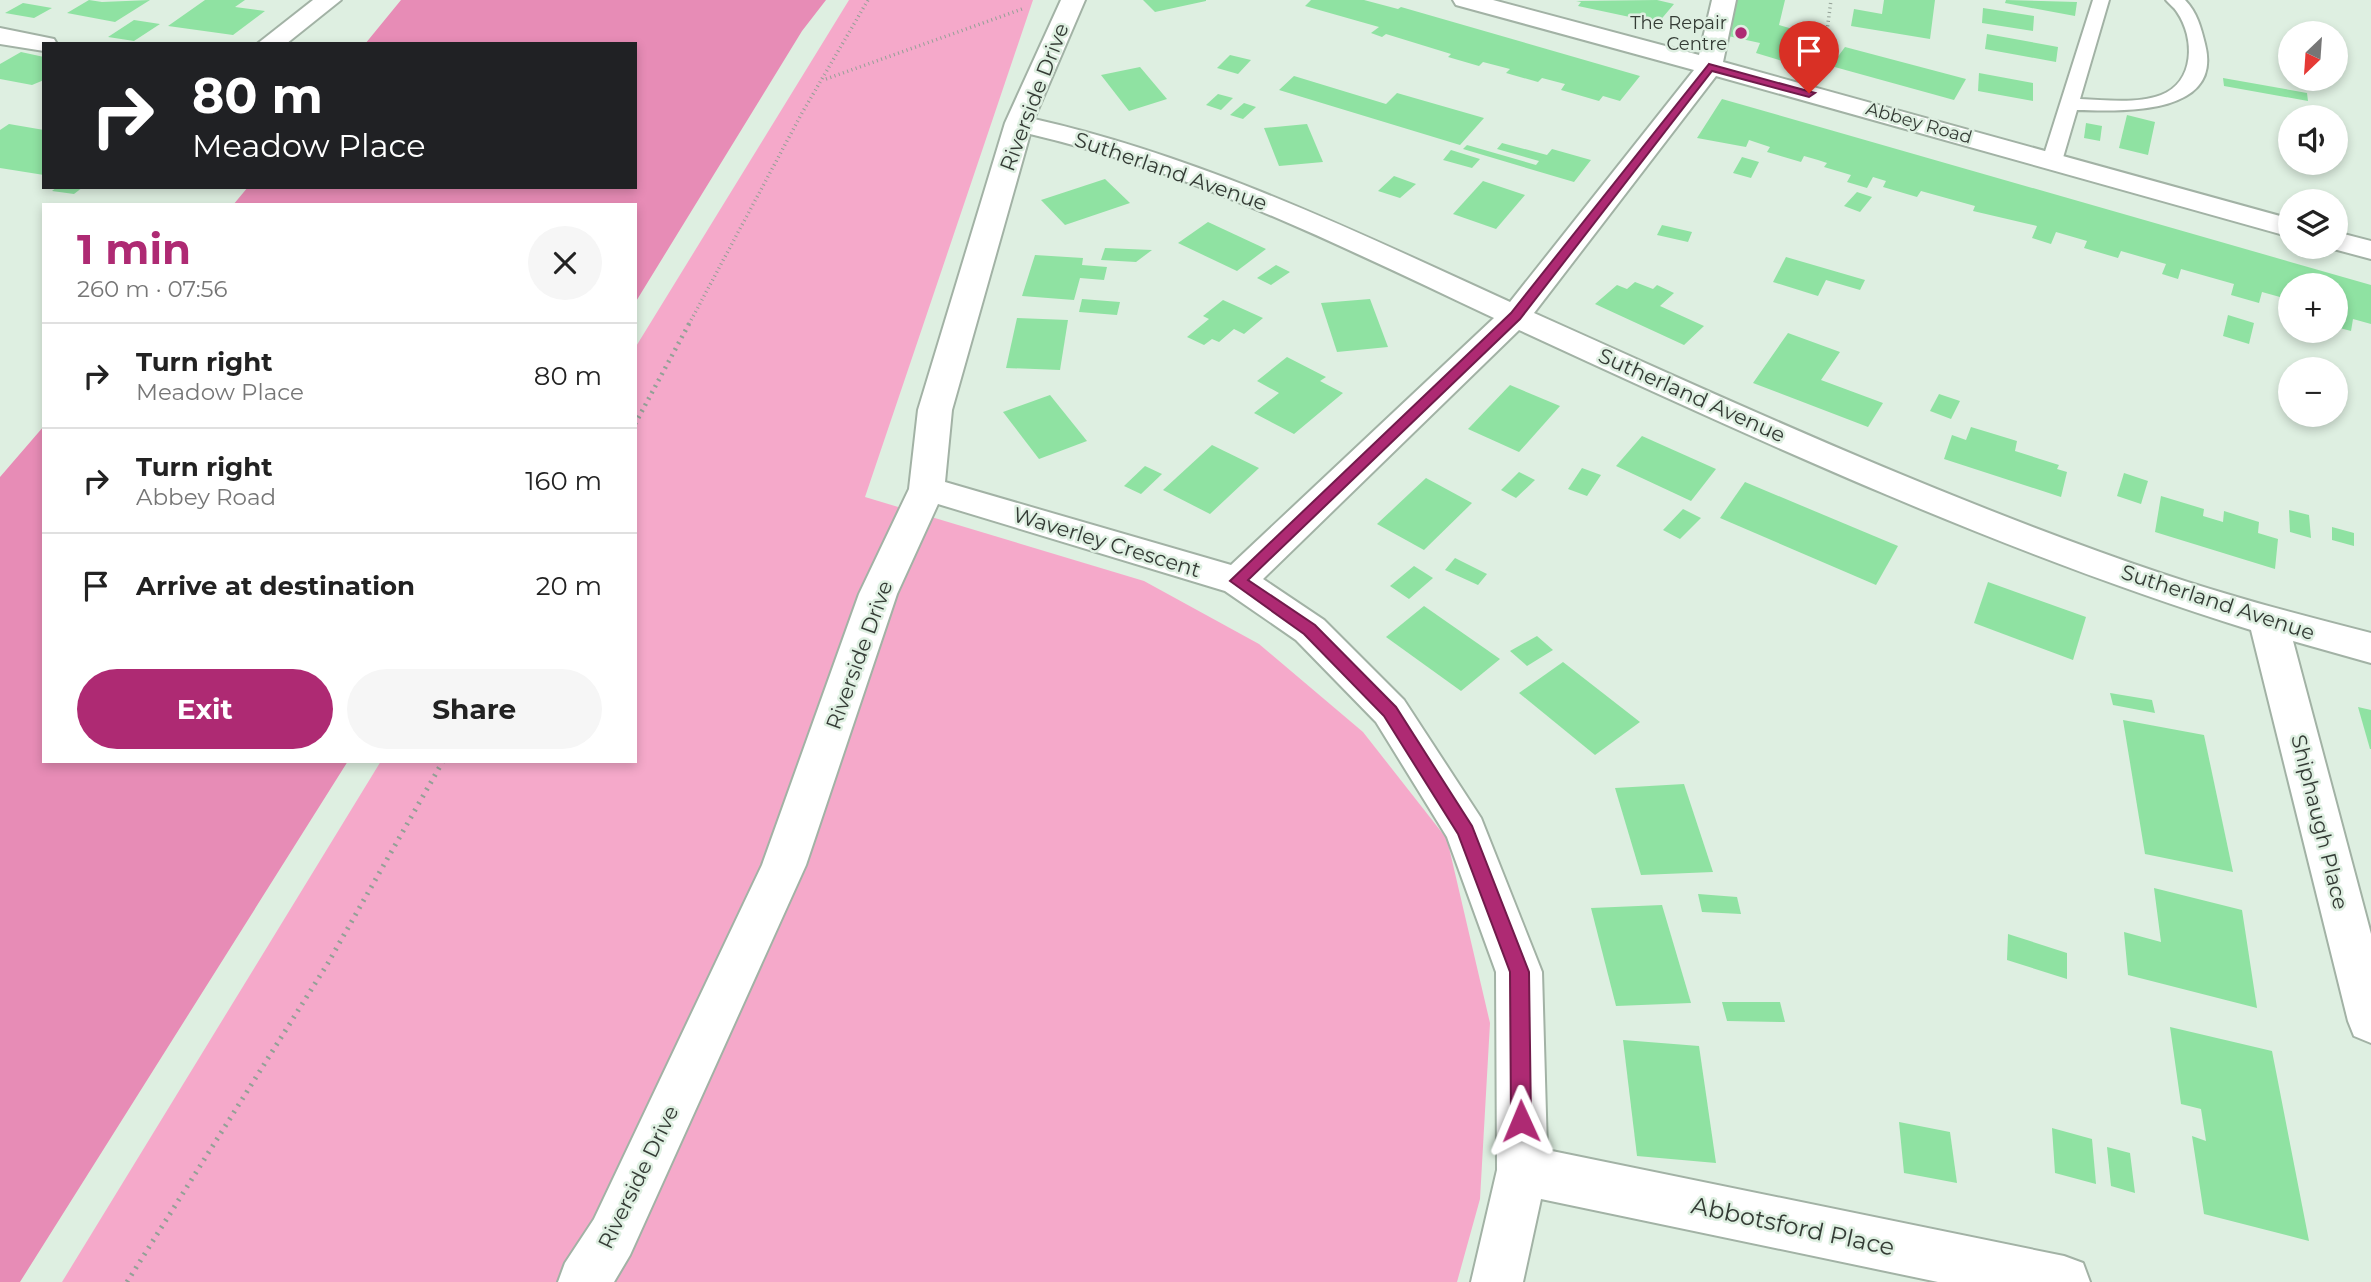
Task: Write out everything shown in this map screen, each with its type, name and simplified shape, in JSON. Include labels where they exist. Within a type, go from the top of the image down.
[{"type":"street","points":[[272,42],[329,0]]},
{"type":"street","name":"Abbey Road","points":[[1465,0],[2278,224]]},
{"type":"street","points":[[1238,581],[1515,316],[1709,67],[1724,0]]},
{"type":"street","name":"Riverside Drive","points":[[584,1282],[612,1237],[784,865],[878,594],[927,489],[935,410],[1019,123],[1071,3]]},
{"type":"street","points":[[0,36],[42,43]]},
{"type":"street","name":"Sutherland Avenue","points":[[1019,123],[1109,145],[1205,178],[1314,222],[1515,316],[1949,510],[2269,624],[2371,648]]},
{"type":"street","points":[[2348,244],[2371,250]]},
{"type":"street","name":"Waverley Crescent","points":[[927,489],[1238,581],[1310,630],[1390,711],[1466,831],[1519,972],[1522,1170],[1497,1282]]},
{"type":"street","name":"Shiphaugh Place","points":[[2269,624],[2371,1021]]},
{"type":"street","name":"Abbotsford Place","points":[[1522,1170],[2064,1282]]},
{"type":"lane","points":[[2052,161],[2101,0]]},
{"type":"lane","points":[[2070,104],[2104,106],[2168,100],[2195,76],[2200,53],[2185,6],[2174,0]]},
{"type":"path","points":[[637,420],[802,113],[825,79],[868,0]]},
{"type":"path","points":[[1809,93],[1823,66],[1831,0]]},
{"type":"path","points":[[825,79],[882,61],[1030,6]]},
{"type":"path","points":[[127,1282],[328,963],[442,763]]},
{"type":"shaded area","points":[[401,0],[826,0],[802,31],[637,300],[637,203],[235,203],[246,189],[637,189],[637,42],[367,42]]},
{"type":"shaded area","points":[[849,0],[1033,0],[865,497],[1144,581],[1259,644],[1363,732],[1447,839],[1490,1023],[1480,1199],[1457,1282],[62,1282],[380,763],[637,763],[637,345]]},
{"type":"shaded area","points":[[42,428],[42,763],[347,763],[20,1282],[0,1282],[0,477]]},
{"type":"building","points":[[89,0],[150,0],[115,22],[67,13]]},
{"type":"building","points":[[205,0],[245,0],[235,7],[265,11],[233,35],[168,26]]},
{"type":"building","points":[[1143,0],[1206,0],[1206,1],[1155,12]]},
{"type":"building","points":[[1311,0],[1364,0],[1398,9],[1401,7],[1640,76],[1620,101],[1603,96],[1599,101],[1561,90],[1565,84],[1542,78],[1538,82],[1506,73],[1510,69],[1483,62],[1479,66],[1448,57],[1451,54],[1386,34],[1382,37],[1371,33],[1379,27],[1305,6]]},
{"type":"building","points":[[1657,0],[1674,4],[1658,23],[1578,6],[1581,2],[1576,1]]},
{"type":"building","points":[[1736,0],[1785,0],[1779,25],[1813,35],[1789,63],[1756,53],[1760,43],[1728,36]]},
{"type":"building","points":[[1884,0],[1935,0],[1930,39],[1851,26],[1854,9],[1882,14]]},
{"type":"building","points":[[2006,0],[2077,2],[2075,16],[2005,3]]},
{"type":"building","points":[[23,3],[52,8],[34,18],[5,13]]},
{"type":"building","points":[[1983,8],[2034,16],[2033,31],[1982,23]]},
{"type":"building","points":[[134,20],[160,24],[134,41],[108,37]]},
{"type":"building","points":[[1987,34],[2058,47],[2056,62],[1985,49]]},
{"type":"building","points":[[1845,47],[1966,79],[1954,100],[1831,66]]},
{"type":"building","points":[[21,52],[42,57],[42,81],[32,85],[0,79],[0,64]]},
{"type":"building","points":[[1230,55],[1251,60],[1238,74],[1217,68]]},
{"type":"building","points":[[1140,67],[1167,99],[1129,111],[1101,75]]},
{"type":"building","points":[[1979,73],[2033,83],[2033,101],[1978,91]]},
{"type":"building","points":[[1294,76],[1386,104],[1397,93],[1484,118],[1460,145],[1279,90]]},
{"type":"building","points":[[2223,78],[2278,88],[2278,91],[2307,93],[2308,101],[2224,86]]},
{"type":"building","points":[[1218,94],[1233,98],[1221,110],[1206,105]]},
{"type":"building","points":[[1722,99],[2329,273],[2278,273],[2278,296],[2262,292],[2259,303],[2231,295],[2234,284],[2181,269],[2178,279],[2162,274],[2166,264],[2121,251],[2118,258],[2084,248],[2087,241],[2056,232],[2051,244],[2032,238],[2037,226],[1973,211],[1975,206],[1921,191],[1917,197],[1883,187],[1886,181],[1873,177],[1867,188],[1847,182],[1851,175],[1824,167],[1827,163],[1804,156],[1801,162],[1767,152],[1770,147],[1749,140],[1746,147],[1697,138]]},
{"type":"building","points":[[1244,103],[1256,107],[1243,119],[1230,115]]},
{"type":"building","points":[[2127,115],[2155,122],[2148,155],[2119,148]]},
{"type":"building","points":[[2086,123],[2102,126],[2100,141],[2084,138]]},
{"type":"building","points":[[9,124],[42,130],[42,175],[0,168],[0,130]]},
{"type":"building","points":[[1307,124],[1323,162],[1279,166],[1264,128]]},
{"type":"building","points":[[1502,143],[1547,155],[1552,149],[1591,160],[1574,182],[1463,149],[1467,145],[1536,165],[1539,161],[1497,149]]},
{"type":"building","points":[[1451,150],[1480,159],[1472,168],[1443,160]]},
{"type":"building","points":[[1742,157],[1759,162],[1751,178],[1733,173]]},
{"type":"building","points":[[1394,176],[1416,184],[1400,198],[1378,191]]},
{"type":"building","points":[[1105,179],[1130,203],[1065,225],[1041,200]]},
{"type":"building","points":[[1483,181],[1525,195],[1496,229],[1453,214]]},
{"type":"building","points":[[54,189],[80,189],[74,194],[52,191]]},
{"type":"building","points":[[1857,192],[1872,197],[1860,212],[1844,206]]},
{"type":"building","points":[[1208,222],[1266,249],[1237,271],[1178,243]]},
{"type":"building","points":[[1662,225],[1692,232],[1688,242],[1657,235]]},
{"type":"building","points":[[1105,248],[1152,250],[1136,262],[1101,260]]},
{"type":"building","points":[[1035,255],[1083,258],[1082,265],[1107,267],[1104,280],[1080,278],[1074,300],[1022,296]]},
{"type":"building","points":[[1786,257],[1865,280],[1860,290],[1826,280],[1818,296],[1773,282]]},
{"type":"building","points":[[1276,265],[1290,272],[1271,285],[1257,278]]},
{"type":"building","points":[[2348,278],[2371,285],[2371,324],[2353,319],[2351,331],[2348,330]]},
{"type":"building","points":[[1635,282],[1653,289],[1657,285],[1674,293],[1660,306],[1704,326],[1684,345],[1595,304],[1617,285],[1627,289]]},
{"type":"building","points":[[1082,299],[1120,302],[1117,315],[1079,312]]},
{"type":"building","points":[[1370,299],[1388,347],[1337,352],[1321,303]]},
{"type":"building","points":[[1223,300],[1263,318],[1244,334],[1234,329],[1219,342],[1212,339],[1204,345],[1187,337],[1209,319],[1203,316]]},
{"type":"building","points":[[2228,315],[2254,323],[2249,344],[2223,336]]},
{"type":"building","points":[[1017,318],[1068,320],[1060,370],[1006,368]]},
{"type":"building","points":[[1788,333],[1840,352],[1821,380],[1883,403],[1868,427],[1753,383]]},
{"type":"building","points":[[1287,357],[1326,377],[1320,381],[1343,393],[1294,434],[1254,413],[1279,393],[1257,381]]},
{"type":"building","points":[[1510,385],[1560,406],[1519,452],[1468,429]]},
{"type":"building","points":[[1939,394],[1960,401],[1951,419],[1930,411]]},
{"type":"building","points":[[1050,395],[1087,441],[1039,459],[1003,412]]},
{"type":"building","points":[[1971,427],[2017,441],[2015,451],[2059,465],[2057,469],[2067,472],[2061,497],[1944,459],[1952,435],[1966,440]]},
{"type":"building","points":[[1642,436],[1716,469],[1691,501],[1616,466]]},
{"type":"building","points":[[1212,445],[1259,468],[1210,514],[1163,490]]},
{"type":"building","points":[[1145,466],[1162,474],[1141,494],[1124,486]]},
{"type":"building","points":[[1582,468],[1601,475],[1587,496],[1568,489]]},
{"type":"building","points":[[1519,472],[1535,480],[1516,498],[1501,490]]},
{"type":"building","points":[[2124,473],[2148,481],[2141,504],[2117,496]]},
{"type":"building","points":[[1426,478],[1472,503],[1424,550],[1377,524]]},
{"type":"building","points":[[1745,482],[1898,546],[1876,585],[1720,518]]},
{"type":"building","points":[[2161,496],[2204,509],[2203,516],[2223,522],[2224,511],[2259,522],[2258,533],[2278,539],[2275,569],[2155,532]]},
{"type":"building","points":[[1683,509],[1701,518],[1680,539],[1663,530]]},
{"type":"building","points":[[2289,510],[2309,515],[2311,538],[2290,532]]},
{"type":"building","points":[[2332,527],[2354,533],[2354,546],[2332,540]]},
{"type":"building","points":[[1455,558],[1487,574],[1478,585],[1445,570]]},
{"type":"building","points":[[1414,566],[1433,578],[1409,599],[1390,586]]},
{"type":"building","points":[[1988,582],[2086,617],[2073,660],[1974,623]]},
{"type":"building","points":[[1424,606],[1500,659],[1461,691],[1386,637]]},
{"type":"building","points":[[1537,636],[1553,650],[1527,666],[1510,651]]},
{"type":"building","points":[[1563,662],[1640,722],[1595,755],[1519,693]]},
{"type":"building","points":[[2110,693],[2152,700],[2155,713],[2113,705]]},
{"type":"building","points":[[2358,707],[2371,710],[2371,749],[2370,749]]},
{"type":"building","points":[[2123,720],[2204,735],[2233,872],[2145,854]]},
{"type":"building","points":[[1684,784],[1713,872],[1641,875],[1615,788]]},
{"type":"building","points":[[2154,888],[2242,910],[2257,1008],[2128,975],[2124,932],[2161,942]]},
{"type":"building","points":[[1698,894],[1737,897],[1741,914],[1702,912]]},
{"type":"building","points":[[1662,905],[1691,1003],[1616,1006],[1591,908]]},
{"type":"building","points":[[2008,934],[2067,953],[2067,979],[2007,960]]},
{"type":"building","points":[[1722,1002],[1780,1002],[1785,1022],[1727,1021]]},
{"type":"building","points":[[2170,1027],[2272,1051],[2309,1241],[2204,1214],[2192,1136],[2206,1141],[2201,1109],[2181,1104]]},
{"type":"building","points":[[1623,1040],[1699,1046],[1716,1163],[1637,1156]]},
{"type":"building","points":[[1899,1122],[1950,1132],[1957,1183],[1904,1173]]},
{"type":"building","points":[[2052,1128],[2092,1139],[2096,1184],[2055,1173]]},
{"type":"building","points":[[2107,1147],[2130,1153],[2135,1193],[2111,1186]]},
{"type":"place","name":"The Repair Centre","points":[[1741,33]]},
{"type":"route","points":[[1521,1121],[1519,972],[1466,831],[1390,711],[1310,630],[1238,581],[1515,316],[1709,67],[1809,93]]}]
